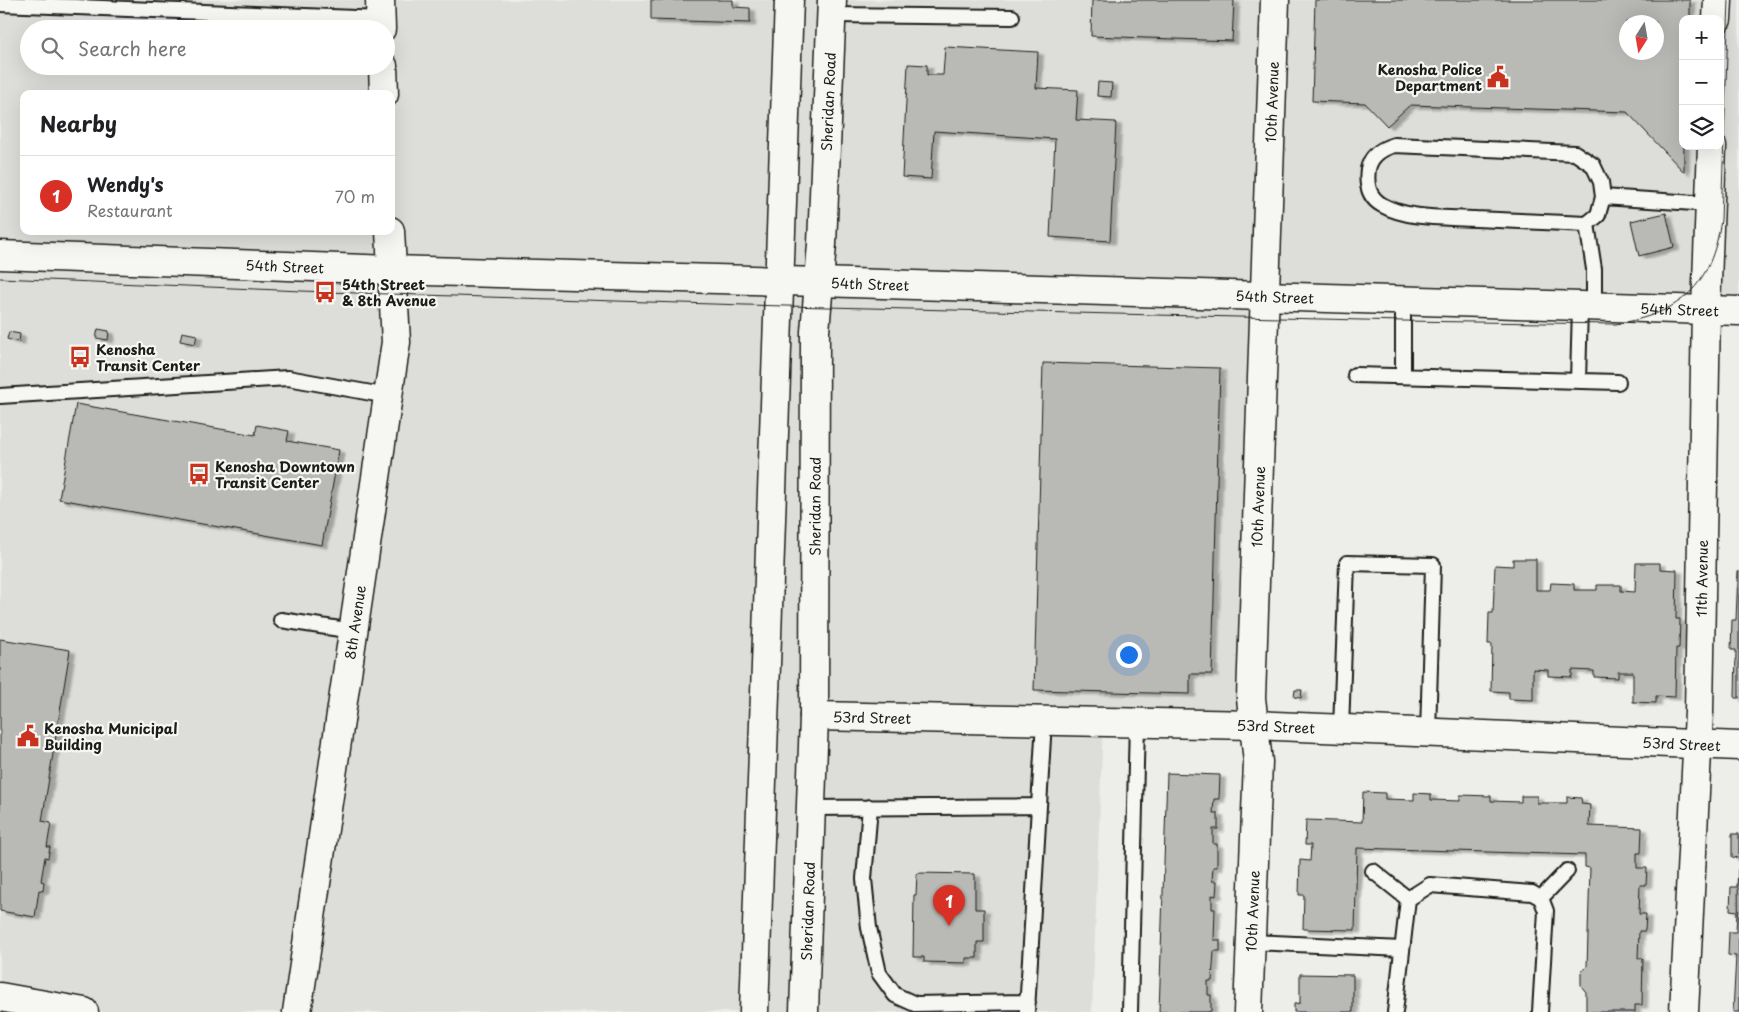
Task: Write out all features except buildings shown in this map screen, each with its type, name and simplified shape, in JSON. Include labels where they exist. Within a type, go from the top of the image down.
[{"type":"street","points":[[754,1012],[789,0]]},
{"type":"street","name":"10th Avenue","points":[[1248,1012],[1258,762],[1251,698],[1275,0]]},
{"type":"street","points":[[1717,15],[1718,0]]},
{"type":"street","name":"Sheridan Road","points":[[804,1012],[814,716],[815,332],[820,282],[832,8]]},
{"type":"street","points":[[383,75],[384,90]]},
{"type":"street","name":"11th Avenue","points":[[1684,1012],[1699,703],[1706,310],[1712,150]]},
{"type":"street","name":"8th Avenue","points":[[296,1012],[396,342],[390,235]]},
{"type":"street","name":"54th Street","points":[[0,255],[392,270],[1739,311]]},
{"type":"street","name":"53rd Street","points":[[814,716],[1254,726],[1739,746]]},
{"type":"street","points":[[0,997],[84,1012]]},
{"type":"lane","points":[[0,4],[381,16]]},
{"type":"lane","points":[[832,8],[1012,17]]},
{"type":"lane","points":[[1394,145],[1575,153],[1593,165],[1601,182],[1603,197],[1598,215],[1587,224],[1456,218],[1395,211],[1380,204],[1369,193],[1367,179],[1369,166],[1378,150],[1394,145]]},
{"type":"lane","points":[[1603,197],[1710,204]]},
{"type":"lane","points":[[1578,381],[1587,307],[1594,269],[1587,224]]},
{"type":"lane","points":[[1402,301],[1403,376]]},
{"type":"lane","points":[[1355,375],[1618,382]]},
{"type":"lane","points":[[0,396],[288,378],[388,396]]},
{"type":"lane","points":[[1341,729],[1347,563],[1433,565],[1428,733]]},
{"type":"lane","points":[[281,620],[353,631]]},
{"type":"lane","points":[[870,807],[864,879],[869,928],[879,972],[895,994],[915,1004],[1027,1007],[1044,721]]},
{"type":"lane","points":[[1130,1012],[1137,723]]},
{"type":"lane","points":[[811,808],[1039,806]]},
{"type":"lane","points":[[1373,871],[1408,899]]},
{"type":"lane","points":[[1541,898],[1567,871]]},
{"type":"lane","points":[[1408,899],[1430,885],[1532,893],[1541,898],[1546,911],[1540,1012]]},
{"type":"lane","points":[[1395,1012],[1408,899]]},
{"type":"lane","points":[[1251,942],[1402,949]]},
{"type":"shaded area","points":[[0,0],[1739,0],[1739,311],[1265,297],[1254,725],[1103,722],[1092,1012],[0,1012]]},
{"type":"tram line","points":[[0,278],[325,292],[745,305],[1403,321],[1616,324],[1658,313],[1675,304],[1689,293],[1701,279],[1710,263],[1721,220],[1729,0]]},
{"type":"place","name":"Kenosha Police Department","points":[[1498,77]]},
{"type":"place","name":"54th Street & 8th Avenue","points":[[325,292]]},
{"type":"place","name":"Kenosha Transit Center","points":[[80,357]]},
{"type":"place","name":"Kenosha Downtown Transit Center","points":[[199,474]]},
{"type":"place","name":"Kenosha Municipal Building","points":[[28,736]]},
{"type":"place","name":"Wendy's","points":[[949,926]]}]
